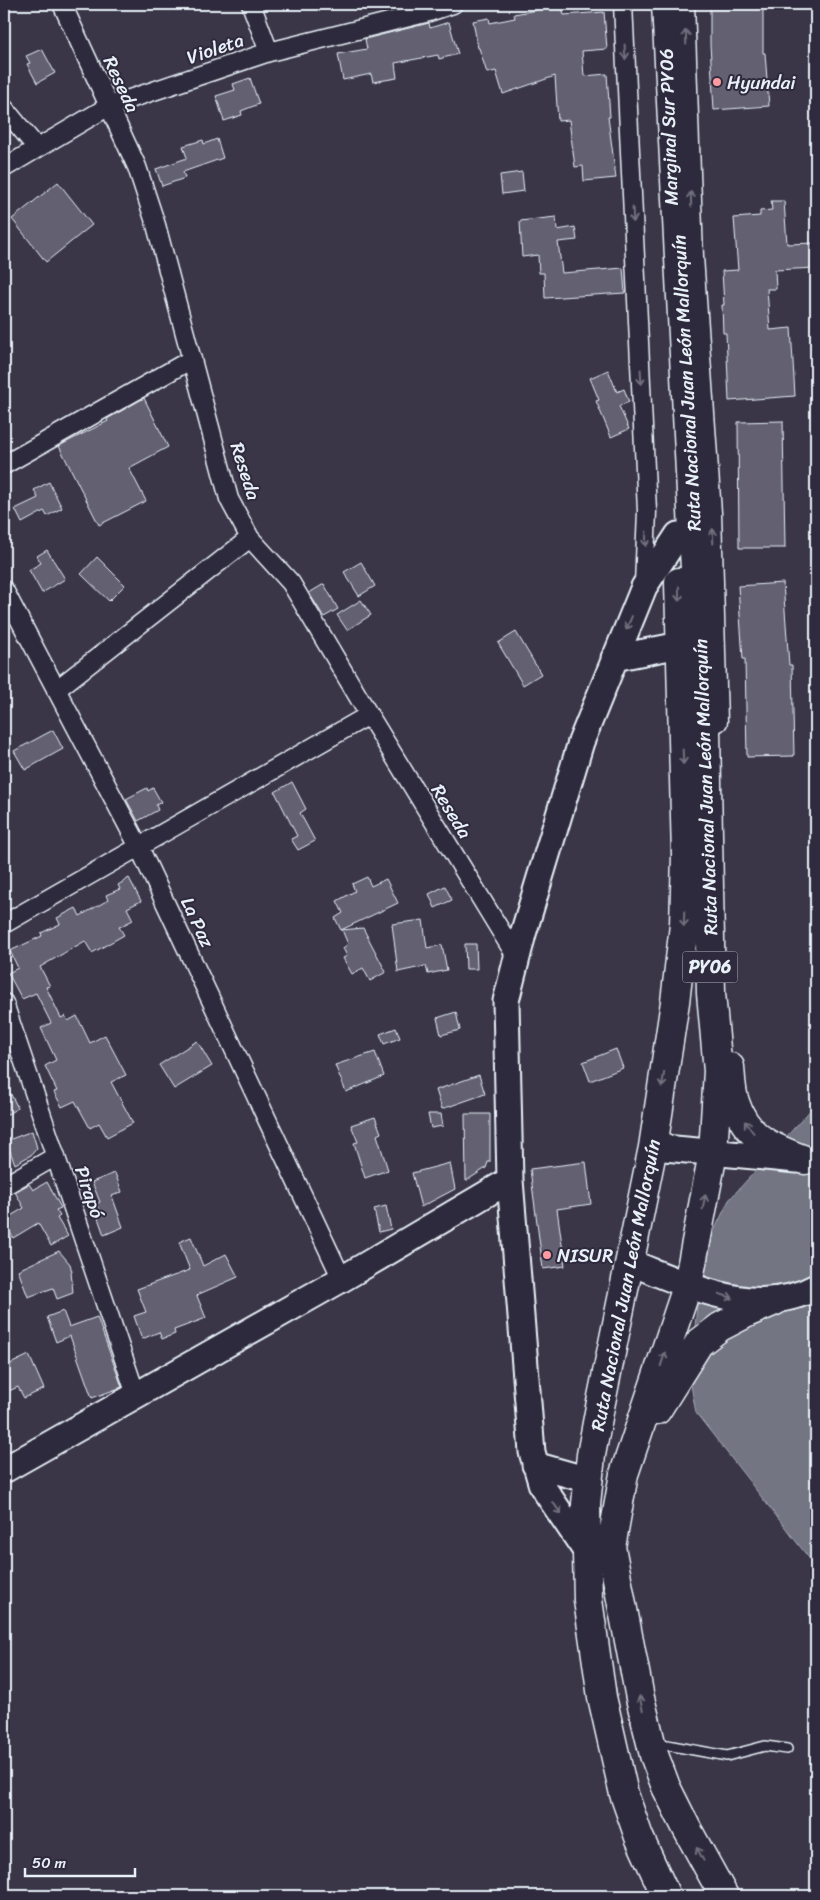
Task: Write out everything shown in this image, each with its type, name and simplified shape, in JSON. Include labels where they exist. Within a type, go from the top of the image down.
[{"type":"highway","name":"Ruta Nacional Juan León Mallorquín","points":[[650,4],[678,535],[690,641],[706,731],[711,993],[718,1071],[713,1153],[688,1284],[598,1549],[588,1600],[602,1697],[624,1794],[639,1837],[666,1896]]},
{"type":"highway","name":"Ruta Nacional Juan León Mallorquín","points":[[588,1480],[600,1407],[631,1263],[653,1147],[675,1002],[684,925],[690,641],[666,4]]},
{"type":"highway","points":[[710,951],[724,1011],[735,1102],[747,1126],[760,1140],[783,1152],[810,1159]]},
{"type":"highway","points":[[631,1452],[699,1343],[720,1327],[774,1301]]},
{"type":"highway","points":[[588,1480],[602,1493],[598,1549]]},
{"type":"highway","name":"Ruta Nacional Juan León Mallorquín","points":[[598,1549],[654,1755],[666,1787],[724,1896]]},
{"type":"main road","points":[[598,1549],[542,1486],[532,1452],[510,1180],[506,1001],[516,956],[581,742],[644,587],[678,535]]},
{"type":"main road","points":[[614,658],[690,641]]},
{"type":"main road","points":[[653,1147],[810,1159]]},
{"type":"main road","points":[[4,1470],[342,1279],[510,1180]]},
{"type":"main road","points":[[631,1263],[738,1300],[774,1301],[816,1287]]},
{"type":"main road","points":[[535,1465],[588,1480]]},
{"type":"street","name":"Reseda","points":[[62,4],[137,167],[156,225],[229,499],[250,538],[291,583],[516,956]]},
{"type":"street","points":[[251,4],[268,52]]},
{"type":"street","name":"Violeta","points":[[4,168],[109,106],[268,52],[429,12],[453,4]]},
{"type":"street","points":[[623,4],[647,512],[644,587]]},
{"type":"street","name":"Marginal Sur PY06","points":[[685,4],[694,257],[712,513],[718,721],[717,757],[708,847]]},
{"type":"street","points":[[4,108],[37,148]]},
{"type":"street","points":[[4,465],[192,359]]},
{"type":"street","points":[[56,690],[250,538]]},
{"type":"street","name":"La Paz","points":[[4,590],[139,847],[342,1279]]},
{"type":"street","points":[[4,924],[369,715]]},
{"type":"street","name":"Pirapó","points":[[4,1003],[136,1395]]},
{"type":"street","points":[[4,1186],[56,1156]]},
{"type":"lane","points":[[654,1755],[667,1745],[726,1756],[766,1746],[787,1749]]},
{"type":"water","points":[[816,1104],[816,1567],[696,1413],[691,1385],[701,1265],[712,1235],[729,1200]]},
{"type":"building","points":[[535,4],[561,4],[564,15],[604,12],[607,49],[582,51],[584,76],[607,74],[610,117],[608,117],[616,178],[584,181],[583,166],[575,167],[569,120],[558,121],[555,76],[503,94],[496,71],[487,73],[478,48],[473,21],[489,18],[490,23],[515,18],[514,14],[537,10]]},
{"type":"building","points":[[710,4],[763,4],[763,53],[765,53],[769,106],[714,110],[710,44]]},
{"type":"building","points":[[449,22],[458,54],[439,59],[438,55],[395,63],[397,78],[373,82],[371,74],[343,80],[338,54],[367,49],[365,39],[429,23],[430,28]]},
{"type":"building","points":[[42,49],[55,73],[37,83],[27,64],[30,63],[26,56]]},
{"type":"building","points":[[250,78],[259,104],[241,111],[242,115],[224,121],[216,96],[235,90],[233,84]]},
{"type":"building","points":[[217,139],[223,158],[183,172],[185,178],[162,186],[156,169],[187,158],[183,146],[203,140],[204,144]]},
{"type":"building","points":[[522,172],[524,191],[502,194],[500,175]]},
{"type":"building","points":[[58,182],[92,225],[46,262],[12,219]]},
{"type":"building","points":[[771,201],[784,201],[787,244],[816,243],[816,268],[775,270],[776,289],[767,289],[770,330],[791,328],[795,396],[729,401],[726,333],[723,333],[722,271],[738,270],[734,218],[760,216],[760,211],[772,210]]},
{"type":"building","points":[[556,217],[557,230],[575,227],[577,240],[558,242],[562,273],[623,268],[625,293],[545,298],[544,273],[539,273],[538,255],[522,257],[520,221]]},
{"type":"building","points":[[608,370],[617,392],[624,389],[629,402],[619,406],[629,429],[611,437],[596,401],[599,400],[590,378]]},
{"type":"building","points":[[144,398],[168,447],[129,468],[146,501],[99,525],[59,446],[108,421],[107,419]]},
{"type":"building","points":[[783,421],[785,548],[739,548],[738,422]]},
{"type":"building","points":[[49,482],[62,508],[47,516],[44,511],[22,523],[15,509],[38,498],[34,490]]},
{"type":"building","points":[[47,550],[65,579],[42,593],[29,570],[41,563],[37,556]]},
{"type":"building","points":[[97,557],[125,585],[109,601],[81,574]]},
{"type":"building","points":[[361,562],[375,586],[359,596],[344,572]]},
{"type":"building","points":[[783,583],[789,665],[792,665],[794,756],[747,757],[745,659],[743,659],[738,586]]},
{"type":"building","points":[[324,584],[338,609],[324,617],[309,593]]},
{"type":"building","points":[[361,600],[371,615],[347,630],[337,615]]},
{"type":"building","points":[[516,632],[541,674],[523,685],[498,643]]},
{"type":"building","points":[[53,730],[63,749],[25,770],[14,751]]},
{"type":"building","points":[[292,782],[306,809],[300,813],[315,841],[298,850],[291,839],[297,836],[275,792]]},
{"type":"building","points":[[147,788],[148,791],[153,788],[161,802],[156,805],[158,810],[138,821],[126,799]]},
{"type":"building","points":[[367,877],[371,886],[386,879],[398,903],[341,930],[335,918],[343,913],[337,901],[355,891],[352,884]]},
{"type":"building","points":[[129,878],[141,901],[127,908],[133,920],[119,927],[124,935],[92,953],[85,941],[40,967],[50,986],[46,987],[61,1018],[65,1016],[68,1021],[77,1016],[90,1043],[105,1035],[126,1075],[111,1082],[133,1123],[107,1137],[99,1123],[90,1128],[75,1101],[62,1107],[54,1092],[57,1091],[45,1066],[56,1060],[41,1028],[51,1023],[36,993],[22,999],[8,973],[18,968],[10,951],[42,936],[41,933],[60,924],[57,918],[76,908],[80,916],[108,900],[106,895],[120,889],[118,885]]},
{"type":"building","points":[[445,886],[452,900],[435,908],[429,894]]},
{"type":"building","points":[[423,920],[427,948],[442,945],[447,970],[428,974],[426,966],[398,972],[392,924]]},
{"type":"building","points":[[363,928],[386,972],[370,981],[363,968],[352,974],[343,958],[347,956],[343,948],[348,944],[342,930]]},
{"type":"building","points":[[465,944],[476,944],[477,969],[466,969]]},
{"type":"building","points":[[456,1012],[460,1030],[441,1035],[437,1018]]},
{"type":"building","points":[[396,1028],[400,1038],[384,1044],[380,1034]]},
{"type":"building","points":[[197,1041],[212,1066],[174,1089],[159,1065]]},
{"type":"building","points":[[616,1049],[623,1068],[590,1081],[583,1062]]},
{"type":"building","points":[[375,1052],[384,1076],[346,1092],[335,1065]]},
{"type":"building","points":[[479,1075],[485,1094],[442,1109],[436,1090]]},
{"type":"building","points":[[4,1081],[18,1108],[4,1116]]},
{"type":"building","points":[[428,1114],[441,1114],[443,1126],[431,1128]]},
{"type":"building","points":[[465,1114],[490,1114],[490,1162],[488,1162],[486,1168],[466,1181]]},
{"type":"building","points":[[375,1117],[381,1133],[377,1135],[388,1170],[365,1178],[354,1143],[358,1142],[351,1125]]},
{"type":"building","points":[[32,1131],[37,1148],[31,1155],[15,1164],[6,1141]]},
{"type":"building","points":[[586,1162],[591,1204],[557,1209],[565,1266],[543,1269],[530,1169]]},
{"type":"building","points":[[450,1163],[455,1189],[421,1207],[412,1173]]},
{"type":"building","points":[[115,1173],[122,1192],[112,1196],[123,1227],[104,1235],[98,1218],[101,1216],[97,1204],[100,1202],[92,1182]]},
{"type":"building","points":[[47,1182],[61,1208],[56,1210],[60,1216],[57,1218],[68,1236],[51,1246],[38,1223],[13,1238],[4,1220],[24,1208],[15,1192],[29,1184],[33,1190]]},
{"type":"building","points":[[386,1206],[391,1229],[379,1232],[374,1209]]},
{"type":"building","points":[[191,1237],[203,1266],[226,1254],[238,1277],[197,1296],[206,1318],[174,1330],[175,1334],[162,1339],[159,1332],[142,1339],[134,1316],[146,1312],[137,1289],[190,1270],[179,1242]]},
{"type":"building","points":[[59,1251],[70,1264],[73,1293],[57,1299],[53,1288],[28,1297],[18,1270]]},
{"type":"building","points":[[63,1311],[69,1327],[97,1317],[122,1387],[92,1398],[70,1336],[56,1342],[47,1317]]},
{"type":"building","points":[[29,1355],[44,1389],[24,1398],[18,1387],[4,1393],[4,1367]]},
{"type":"place","name":"Hyundai","points":[[717,82]]},
{"type":"place","name":"NISUR","points":[[547,1255]]}]
